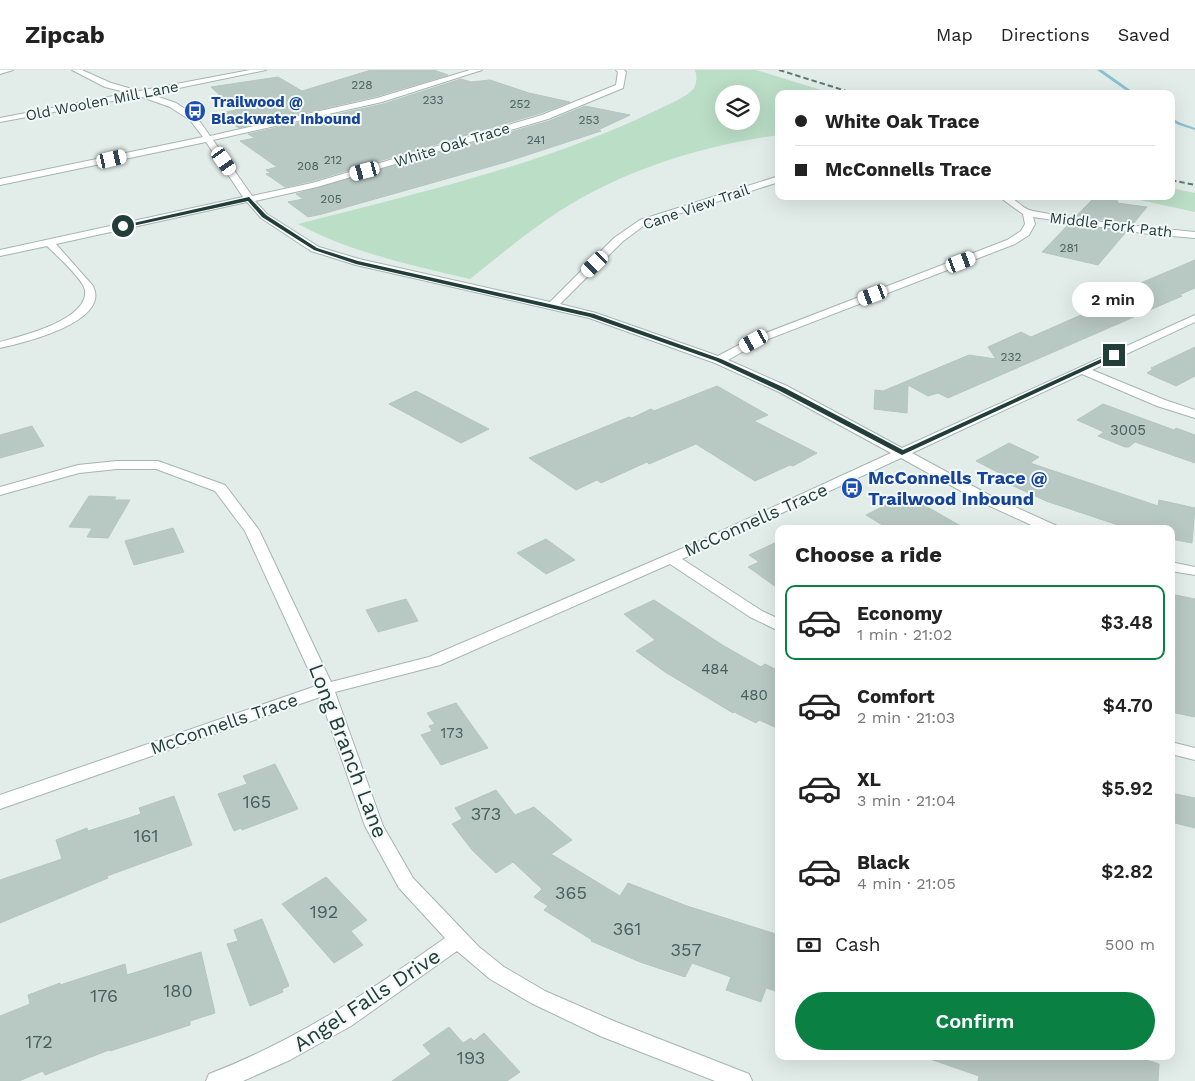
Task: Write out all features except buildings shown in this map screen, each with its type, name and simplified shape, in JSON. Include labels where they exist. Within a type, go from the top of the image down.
[{"type":"street","points":[[0,72],[9,70]]},
{"type":"street","points":[[76,70],[108,85],[173,105],[193,118],[249,199],[264,216],[316,249],[356,262],[592,315],[719,360],[783,389],[986,499],[1043,525]]},
{"type":"street","name":"Old Woolen Mill Lane","points":[[0,120],[262,70]]},
{"type":"street","points":[[0,182],[209,139],[379,100],[478,70]]},
{"type":"street","name":"White Oak Trace","points":[[0,252],[50,243],[332,180],[545,117],[587,101],[620,86],[622,72],[620,70]]},
{"type":"street","name":"Cane View Trail","points":[[553,305],[618,240],[643,222],[775,180]]},
{"type":"street","points":[[719,360],[763,337],[1011,242],[1025,233],[1030,224],[1027,213],[1009,200]]},
{"type":"street","name":"Middle Fork Path","points":[[1027,213],[1149,232],[1195,235]]},
{"type":"street","points":[[0,344],[34,336],[51,329],[74,317],[87,304],[90,297],[88,286],[50,243]]},
{"type":"street","name":"McConnells Trace","points":[[0,802],[326,689],[434,661],[671,558],[1195,318]]},
{"type":"street","points":[[1082,370],[1161,403],[1195,414]]},
{"type":"street","name":"Long Branch Lane","points":[[0,491],[78,469],[117,465],[158,465],[220,488],[252,530],[326,689],[374,826],[406,883],[459,939],[497,973],[538,997],[608,1029],[741,1081]]},
{"type":"street","name":"McConnells Trace","points":[[671,558],[756,614],[775,624]]},
{"type":"street","points":[[1175,567],[1195,571]]},
{"type":"street","points":[[1175,749],[1195,754]]},
{"type":"street","name":"Angel Falls Drive","points":[[217,1081],[289,1052],[355,1013],[459,939]]},
{"type":"green space","points":[[695,70],[756,70],[821,90],[775,90],[775,136],[721,145],[692,153],[636,172],[609,184],[558,212],[513,244],[470,279],[404,263],[339,243],[298,224],[434,189],[568,147],[612,130],[681,98],[694,88],[696,81]]},
{"type":"green space","points":[[1175,189],[1195,193],[1195,212],[1140,200],[1175,200]]},
{"type":"waterway","points":[[1099,70],[1128,90]]},
{"type":"waterway","points":[[1175,121],[1195,129]]},
{"type":"railway","points":[[779,70],[843,90]]},
{"type":"railway","points":[[1175,181],[1195,185]]},
{"type":"place","name":"Trailwood @ Blackwater Inbound","points":[[195,111]]},
{"type":"place","name":"McConnells Trace @ Trailwood Inbound","points":[[852,488]]},
{"type":"route","points":[[123,226],[249,199],[264,216],[316,249],[356,262],[592,315],[719,360],[783,389],[902,453],[1114,355]]}]
